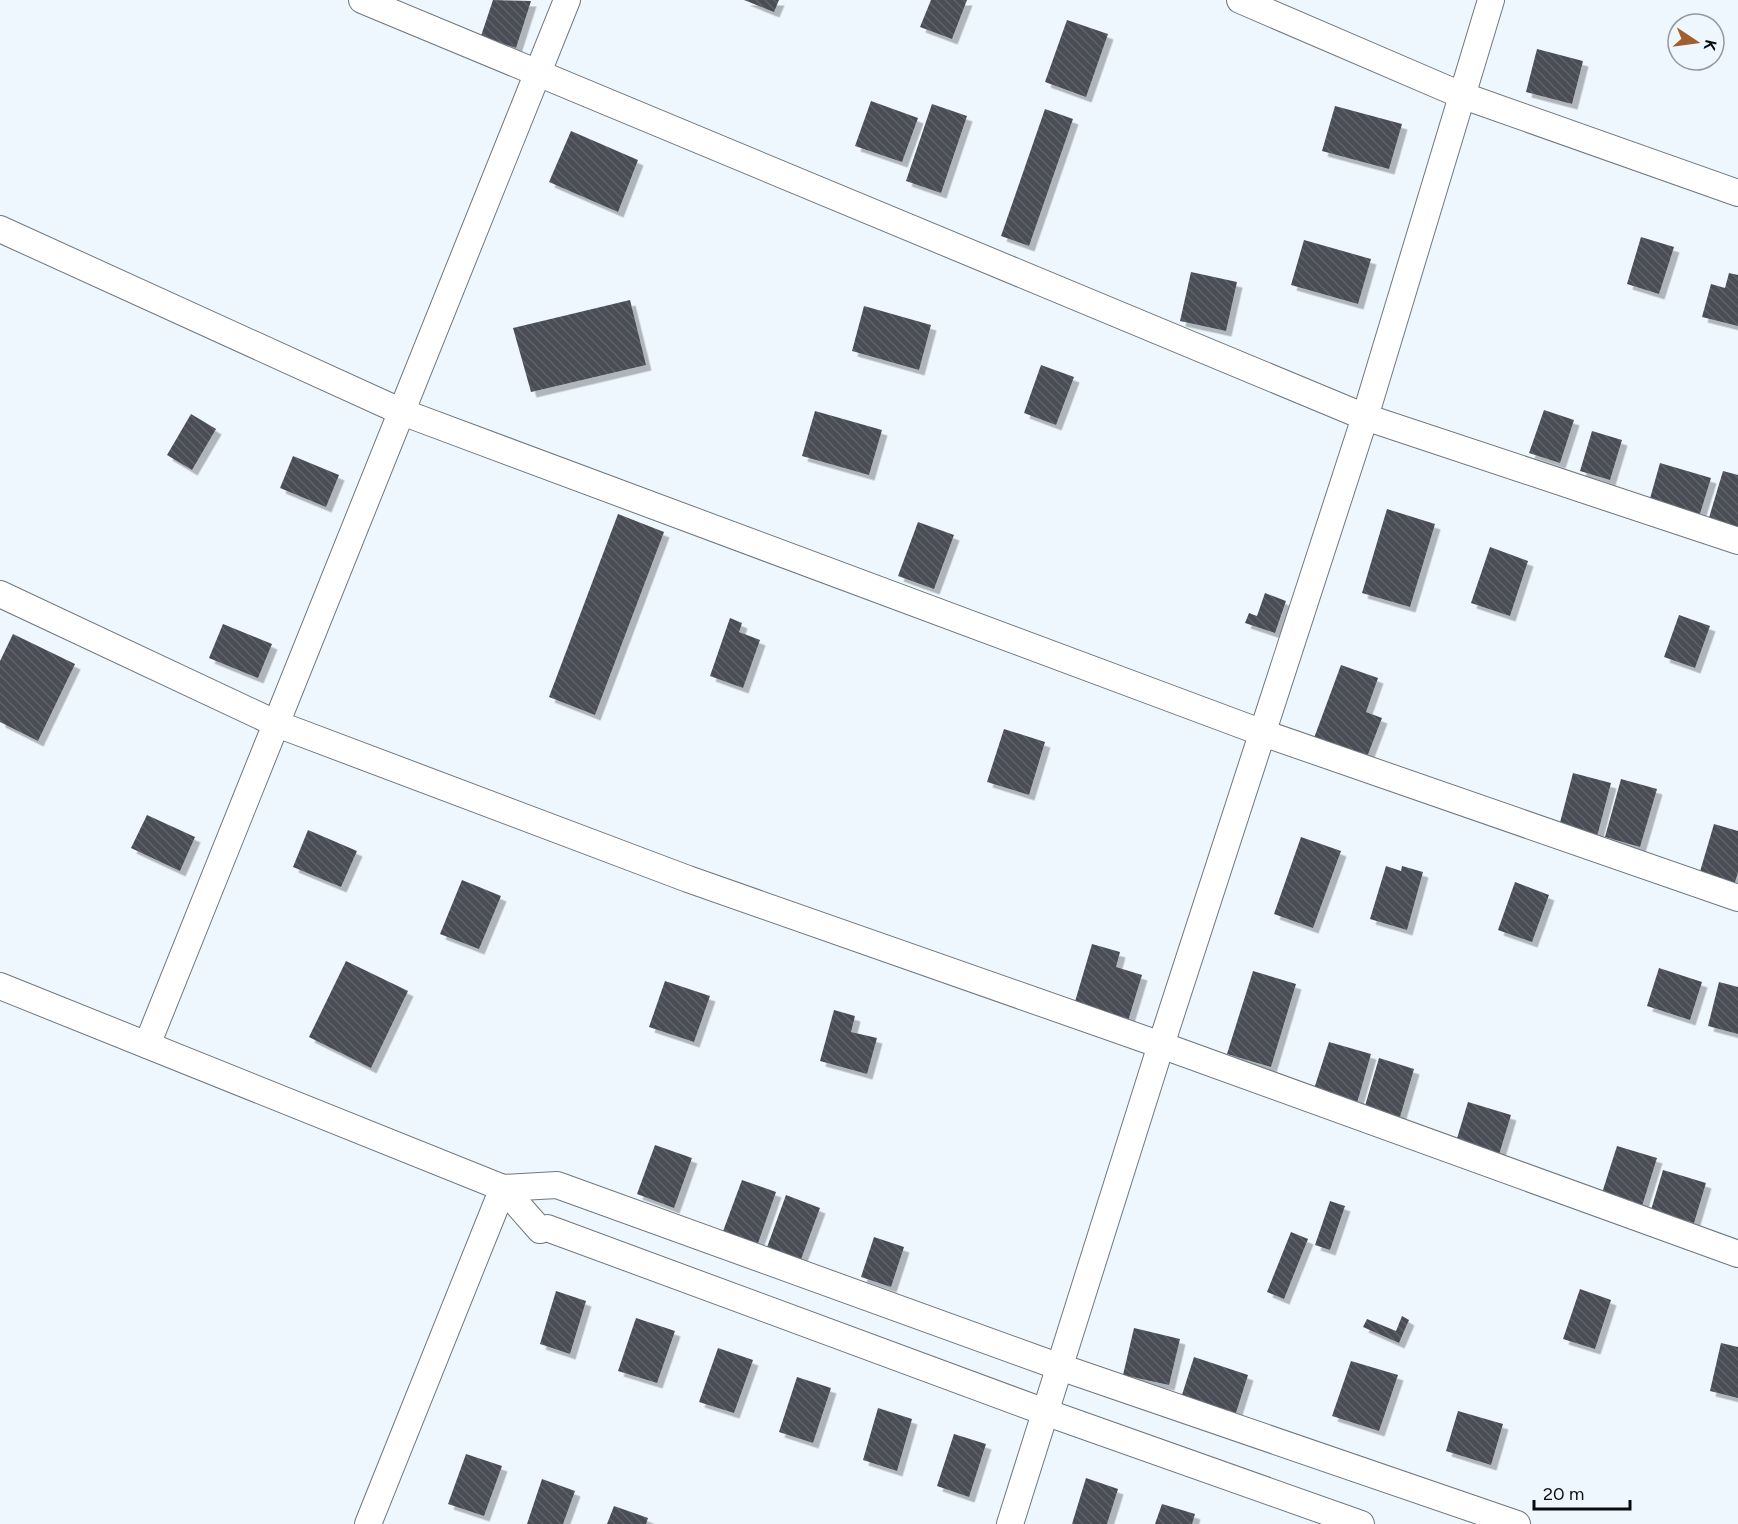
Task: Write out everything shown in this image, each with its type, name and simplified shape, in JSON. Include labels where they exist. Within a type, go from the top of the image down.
[{"type":"street","points":[[362,0],[1365,417],[1738,542]]},
{"type":"street","points":[[147,1045],[567,0]]},
{"type":"street","points":[[1240,0],[1461,95],[1738,193]]},
{"type":"street","points":[[1010,1524],[1161,1045],[1365,417],[1491,0]]},
{"type":"street","points":[[0,229],[402,412],[1263,733],[1738,898]]},
{"type":"street","points":[[0,594],[277,724],[688,879],[1161,1045],[1738,1254]]},
{"type":"street","points":[[0,986],[502,1188],[557,1185],[1060,1367],[1517,1524]]},
{"type":"street","points":[[502,1188],[540,1230],[547,1228],[1045,1412],[1361,1524]]},
{"type":"street","points":[[368,1524],[502,1188]]},
{"type":"building","points":[[493,0],[531,1],[516,48],[481,36]]},
{"type":"building","points":[[744,0],[779,0],[774,12]]},
{"type":"building","points":[[931,0],[967,0],[952,39],[920,27]]},
{"type":"building","points":[[1067,20],[1108,34],[1086,97],[1045,82]]},
{"type":"building","points":[[1537,49],[1583,61],[1572,104],[1526,92]]},
{"type":"building","points":[[871,101],[918,118],[902,162],[855,146]]},
{"type":"building","points":[[932,104],[967,116],[941,193],[906,181]]},
{"type":"building","points":[[1335,106],[1402,124],[1389,169],[1322,151]]},
{"type":"building","points":[[1045,109],[1073,119],[1029,246],[1001,236]]},
{"type":"building","points":[[571,131],[638,160],[618,212],[549,182]]},
{"type":"building","points":[[1641,237],[1674,247],[1659,294],[1627,284]]},
{"type":"building","points":[[1304,240],[1371,259],[1358,304],[1291,285]]},
{"type":"building","points":[[1191,272],[1237,282],[1226,331],[1180,321]]},
{"type":"building","points":[[1729,273],[1738,275],[1738,326],[1702,317],[1711,284],[1725,288]]},
{"type":"building","points":[[630,300],[646,365],[531,392],[513,328]]},
{"type":"building","points":[[864,306],[931,325],[919,370],[852,351]]},
{"type":"building","points":[[1041,365],[1074,377],[1056,425],[1024,413]]},
{"type":"building","points":[[1544,410],[1574,420],[1560,463],[1529,453]]},
{"type":"building","points":[[815,411],[882,430],[869,475],[802,456]]},
{"type":"building","points":[[191,414],[216,429],[192,470],[167,455]]},
{"type":"building","points":[[1592,431],[1622,440],[1610,480],[1580,471]]},
{"type":"building","points":[[293,456],[339,475],[326,507],[280,488]]},
{"type":"building","points":[[1660,463],[1711,478],[1699,517],[1649,502]]},
{"type":"building","points":[[1723,471],[1738,475],[1738,530],[1708,521]]},
{"type":"building","points":[[1387,509],[1435,524],[1410,607],[1362,593]]},
{"type":"building","points":[[618,514],[664,532],[595,715],[549,697]]},
{"type":"building","points":[[918,522],[954,535],[934,589],[898,576]]},
{"type":"building","points":[[1490,547],[1528,561],[1510,616],[1471,603]]},
{"type":"building","points":[[1265,593],[1286,601],[1275,633],[1245,623],[1249,613],[1257,616]]},
{"type":"building","points":[[1679,615],[1710,626],[1695,668],[1664,657]]},
{"type":"building","points":[[730,618],[742,623],[739,632],[760,640],[743,688],[710,676]]},
{"type":"building","points":[[223,624],[272,644],[258,678],[209,658]]},
{"type":"building","points":[[13,634],[75,664],[38,741],[0,722],[0,661]]},
{"type":"building","points":[[1341,665],[1378,678],[1366,712],[1382,718],[1367,757],[1314,738]]},
{"type":"building","points":[[1004,729],[1045,742],[1029,795],[987,782]]},
{"type":"building","points":[[1573,773],[1611,783],[1595,844],[1557,834]]},
{"type":"building","points":[[1621,779],[1657,789],[1640,847],[1605,837]]},
{"type":"building","points":[[147,815],[195,837],[180,871],[131,848]]},
{"type":"building","points":[[1714,824],[1738,831],[1738,872],[1734,886],[1699,875]]},
{"type":"building","points":[[308,830],[357,851],[341,887],[293,867]]},
{"type":"building","points":[[1301,837],[1341,851],[1313,928],[1274,914]]},
{"type":"building","points":[[1386,866],[1401,871],[1402,866],[1423,872],[1407,930],[1370,919]]},
{"type":"building","points":[[462,880],[501,896],[479,949],[440,934]]},
{"type":"building","points":[[1515,882],[1549,895],[1532,942],[1498,930]]},
{"type":"building","points":[[1092,944],[1120,952],[1116,967],[1142,975],[1128,1021],[1074,1005]]},
{"type":"building","points":[[346,961],[408,991],[371,1068],[309,1037]]},
{"type":"building","points":[[1659,968],[1702,982],[1690,1020],[1647,1006]]},
{"type":"building","points":[[1253,971],[1296,984],[1271,1067],[1227,1054]]},
{"type":"building","points":[[665,981],[710,996],[694,1042],[649,1027]]},
{"type":"building","points":[[1719,982],[1738,987],[1738,1034],[1708,1026]]},
{"type":"building","points":[[834,1010],[855,1016],[851,1032],[877,1038],[867,1074],[820,1061]]},
{"type":"building","points":[[1329,1042],[1371,1054],[1357,1103],[1314,1089]]},
{"type":"building","points":[[1379,1058],[1414,1069],[1400,1117],[1365,1106]]},
{"type":"building","points":[[1468,1102],[1511,1115],[1498,1158],[1455,1145]]},
{"type":"building","points":[[655,1145],[692,1158],[674,1208],[637,1194]]},
{"type":"building","points":[[1617,1146],[1657,1158],[1642,1206],[1602,1193]]},
{"type":"building","points":[[1663,1170],[1706,1183],[1694,1223],[1651,1210]]},
{"type":"building","points":[[742,1180],[776,1192],[757,1246],[722,1234]]},
{"type":"building","points":[[786,1195],[820,1208],[800,1262],[766,1250]]},
{"type":"building","points":[[1330,1201],[1345,1206],[1330,1250],[1315,1245]]},
{"type":"building","points":[[1291,1232],[1308,1239],[1284,1299],[1267,1292]]},
{"type":"building","points":[[874,1237],[904,1247],[891,1287],[861,1277]]},
{"type":"building","points":[[1580,1289],[1611,1300],[1595,1349],[1563,1339]]},
{"type":"building","points":[[556,1291],[586,1301],[570,1354],[540,1344]]},
{"type":"building","points":[[1402,1316],[1409,1320],[1399,1343],[1363,1327],[1367,1319],[1396,1331]]},
{"type":"building","points":[[636,1318],[675,1331],[657,1383],[618,1371]]},
{"type":"building","points":[[1134,1328],[1180,1339],[1169,1385],[1123,1375]]},
{"type":"building","points":[[1721,1343],[1738,1347],[1738,1398],[1710,1391]]},
{"type":"building","points":[[718,1348],[753,1360],[734,1413],[699,1402]]},
{"type":"building","points":[[1194,1357],[1248,1375],[1235,1416],[1181,1398]]},
{"type":"building","points":[[1351,1361],[1398,1375],[1379,1431],[1332,1416]]},
{"type":"building","points":[[797,1377],[831,1388],[813,1443],[779,1432]]},
{"type":"building","points":[[878,1408],[912,1419],[897,1471],[863,1460]]},
{"type":"building","points":[[1458,1411],[1503,1424],[1491,1465],[1446,1451]]},
{"type":"building","points":[[954,1434],[986,1444],[969,1497],[937,1486]]},
{"type":"building","points":[[466,1454],[502,1466],[484,1516],[448,1504]]},
{"type":"building","points":[[1086,1478],[1118,1489],[1107,1524],[1072,1524]]},
{"type":"building","points":[[542,1479],[575,1491],[563,1524],[527,1524]]},
{"type":"building","points":[[1162,1504],[1195,1514],[1192,1524],[1155,1524]]},
{"type":"building","points":[[614,1506],[648,1518],[646,1524],[607,1524]]}]
